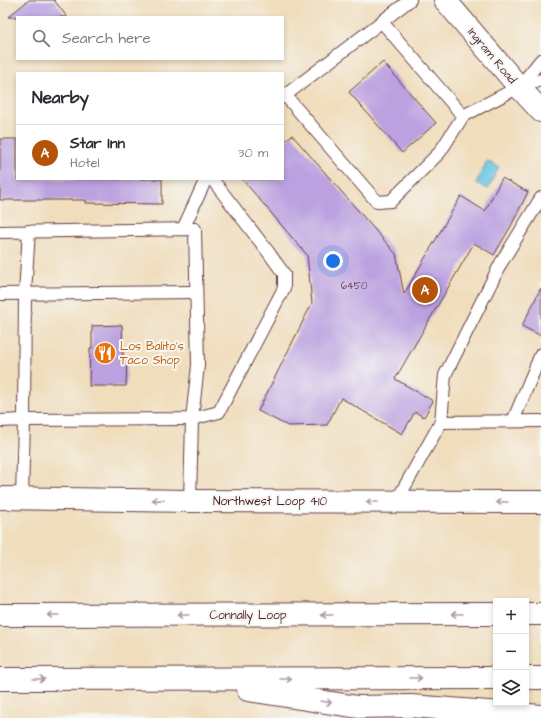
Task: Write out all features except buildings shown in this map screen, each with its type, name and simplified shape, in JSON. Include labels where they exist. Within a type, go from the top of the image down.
[{"type":"main road","name":"Ingram Road","points":[[445,0],[541,111]]},
{"type":"main road","name":"Northwest Loop 410","points":[[0,498],[190,501],[541,502]]},
{"type":"main road","name":"Connally Loop","points":[[0,616],[493,614]]},
{"type":"main road","points":[[529,614],[541,614]]},
{"type":"main road","points":[[0,679],[493,678]]},
{"type":"main road","points":[[529,678],[541,678]]},
{"type":"main road","points":[[177,679],[358,706],[411,706],[541,716]]},
{"type":"lane","points":[[410,0],[284,96],[377,202],[391,201],[440,152],[463,116],[519,87],[541,80]]},
{"type":"lane","points":[[382,22],[463,116]]},
{"type":"lane","points":[[519,87],[541,60]]},
{"type":"lane","points":[[183,229],[206,180]]},
{"type":"lane","points":[[0,421],[192,419],[219,412],[284,288],[284,274],[213,180]]},
{"type":"lane","points":[[396,502],[441,422],[445,375],[501,263],[541,198]]},
{"type":"lane","points":[[0,232],[195,229],[198,365],[192,419],[190,501]]},
{"type":"lane","points":[[22,498],[25,293],[29,231]]},
{"type":"lane","points":[[0,294],[196,292]]},
{"type":"lane","points":[[513,421],[541,354]]},
{"type":"lane","points":[[441,422],[541,421]]},
{"type":"water","points":[[487,161],[499,167],[488,189],[476,183]]},
{"type":"place","name":"Star Inn","points":[[425,290]]},
{"type":"place","name":"Los Balito's Taco Shop","points":[[105,353]]}]
